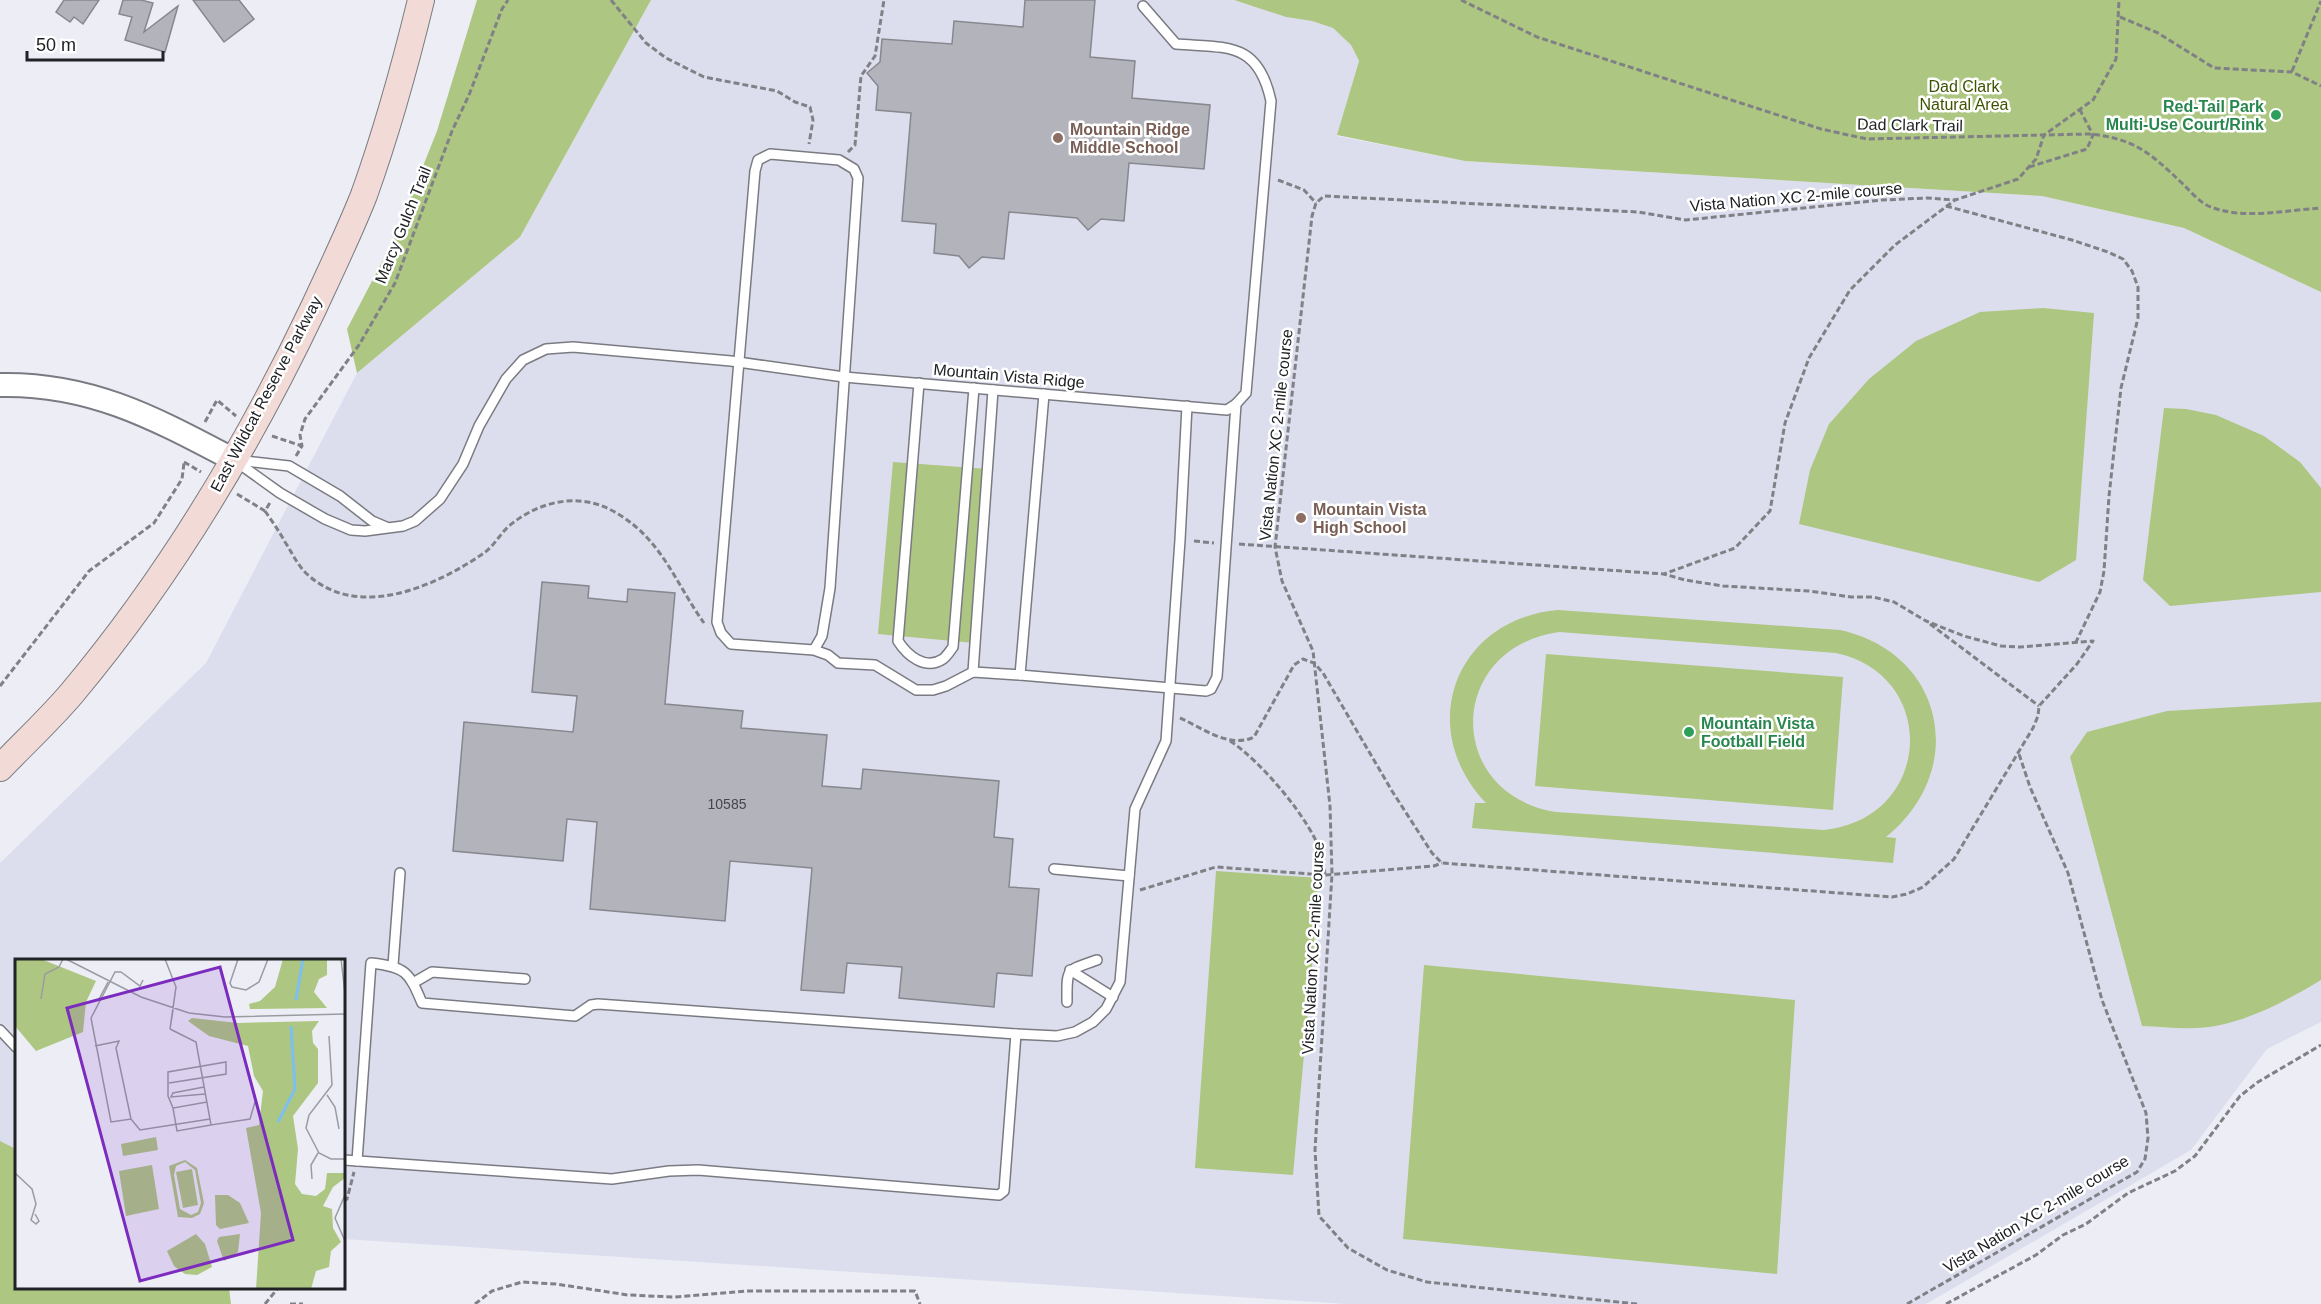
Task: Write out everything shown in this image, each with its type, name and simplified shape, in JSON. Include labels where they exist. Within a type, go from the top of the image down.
[{"type":"main road","name":"East Wildcat Reserve Parkway","points":[[0,768],[71,695],[150,591],[197,522],[252,429],[297,343],[363,197],[392,110],[422,0]]},
{"type":"street","points":[[0,385],[59,388],[116,402],[174,428],[234,460]]},
{"type":"lane","points":[[814,651],[822,636],[830,588],[858,178],[854,169],[839,160],[770,154],[758,160],[755,171],[737,362],[717,622],[721,633],[731,644],[814,651],[838,663],[875,665],[916,690],[933,690],[946,686],[973,672],[1206,691],[1212,689],[1215,684],[1228,544],[1236,404],[1246,393],[1271,101],[1263,73],[1244,54],[1229,48],[1176,44],[1143,6]]},
{"type":"lane","name":"Mountain Vista Ridge","points":[[234,460],[276,490],[325,519],[351,530],[365,531],[403,526],[415,521],[440,499],[463,464],[479,426],[506,379],[523,360],[546,349],[573,347],[993,390],[1227,410],[1236,404]]},
{"type":"lane","points":[[919,383],[898,641],[908,656],[927,663],[942,659],[953,647],[974,388]]},
{"type":"lane","points":[[973,672],[993,390]]},
{"type":"lane","points":[[1020,675],[1044,394]]},
{"type":"lane","points":[[357,1161],[372,963],[393,965],[405,971],[413,982],[422,1003],[486,1009],[575,1016],[591,1005],[598,1004],[1057,1036],[1075,1032],[1093,1022],[1106,1009],[1120,982],[1135,809],[1166,741],[1187,406]]},
{"type":"lane","points":[[234,460],[289,466],[340,496],[372,521],[386,527]]},
{"type":"lane","points":[[1054,869],[1129,876]]},
{"type":"lane","points":[[393,965],[400,873]]},
{"type":"lane","points":[[1067,1002],[1067,975],[1070,970],[1097,960]]},
{"type":"lane","points":[[1070,970],[1113,997]]},
{"type":"lane","points":[[413,982],[432,972],[525,979]]},
{"type":"lane","points":[[0,1030],[15,1046]]},
{"type":"lane","points":[[345,1160],[612,1179],[669,1171],[698,1170],[999,1195],[1004,1191],[1005,1183],[1016,1034]]},
{"type":"path","name":"Marcy Gulch Trail","points":[[289,466],[302,446],[300,435],[305,419],[359,345],[395,283],[452,131],[470,95],[502,9],[508,0]]},
{"type":"path","points":[[611,0],[646,43],[666,58],[704,77],[777,91],[795,102],[810,107],[813,120],[806,157]]},
{"type":"path","points":[[839,160],[855,145],[861,75],[875,56],[884,0]]},
{"type":"path","name":"Dad Clark Trail","points":[[1461,0],[1537,37],[1821,129],[1867,139],[2093,135],[2124,140],[2139,147],[2210,207],[2228,212],[2253,213],[2321,208]]},
{"type":"path","points":[[1664,574],[1735,548],[1770,511],[1785,423],[1809,358],[1850,290],[1895,245],[1954,200],[2018,179],[2036,159],[2044,135],[2093,100],[2116,59],[2120,17],[2119,0]]},
{"type":"path","points":[[2292,72],[2321,1]]},
{"type":"path","points":[[2120,17],[2158,33],[2214,68],[2292,72],[2321,87]]},
{"type":"path","points":[[2028,168],[2087,149],[2093,135],[2080,110]]},
{"type":"path","points":[[1264,178],[1292,184],[1304,190],[1316,203]]},
{"type":"path","name":"Vista Nation XC 2-mile course","points":[[1637,1304],[1427,1282],[1387,1270],[1348,1248],[1319,1216],[1316,1138],[1332,874],[1329,786],[1314,663],[1309,641],[1282,581],[1275,547],[1312,216],[1316,203],[1324,196],[1638,212],[1686,220],[1891,200],[1954,200]]},
{"type":"path","points":[[1946,206],[2063,237],[2108,252],[2123,259],[2132,271],[2138,287],[2138,318],[2121,388],[2109,496],[2104,571],[2100,592],[2076,642]]},
{"type":"path","points":[[0,686],[89,571],[154,523],[182,479],[184,462],[217,400],[252,429],[302,446]]},
{"type":"path","points":[[184,462],[265,511],[286,542],[291,555],[307,574],[336,592],[354,596],[378,596],[430,584],[458,570],[487,550],[507,528],[528,511],[552,503],[576,500],[596,503],[618,513],[653,543],[674,572],[688,602],[708,628],[721,643],[731,644]]},
{"type":"path","points":[[265,511],[276,490]]},
{"type":"path","points":[[1180,540],[1664,574],[1685,580],[1723,585],[1809,591],[1851,597],[1874,597],[1894,602],[1926,621],[2038,706]]},
{"type":"path","points":[[1128,891],[1145,889],[1216,867],[1325,875],[1434,866],[1442,863],[1869,896],[1892,897],[1907,894],[1923,887],[1954,859],[2038,716],[2038,706],[2077,664],[2093,641],[2020,647],[2001,645],[1964,636],[1926,621]]},
{"type":"path","points":[[1229,740],[1243,742],[1254,737],[1294,665],[1303,659],[1314,663],[1323,673],[1421,836],[1442,863]]},
{"type":"path","points":[[1169,714],[1229,740],[1258,762],[1293,807],[1314,839],[1322,856],[1325,875]]},
{"type":"path","name":"Vista Nation XC 2-mile course","points":[[1906,1304],[2137,1172],[2145,1159],[2148,1138],[2146,1113],[2102,1000],[2068,873],[2030,787],[2018,751]]},
{"type":"path","points":[[1946,1304],[2037,1255],[2063,1235],[2086,1224],[2128,1193],[2175,1171],[2195,1156],[2240,1096],[2258,1082],[2321,1045]]},
{"type":"path","points":[[345,1200],[357,1161]]},
{"type":"path","points":[[475,1304],[492,1291],[522,1282],[556,1284],[628,1295],[674,1297],[747,1291],[915,1291],[920,1304]]},
{"type":"path","points":[[265,1304],[276,1289]]},
{"type":"path","points":[[290,1304],[303,1304]]},
{"type":"shaded area","name":"Mountain Vista High School","points":[[651,0],[1234,0],[1286,17],[1312,21],[1333,28],[1351,45],[1359,61],[1337,136],[1465,161],[2042,196],[2184,228],[2321,292],[2321,1022],[2267,1049],[2191,1150],[1926,1304],[1346,1304],[345,1239],[345,959],[15,959],[15,1148],[0,1141],[0,863],[206,663],[357,373],[520,237]]},
{"type":"green space","points":[[477,0],[651,0],[520,237],[357,373],[347,329],[394,239],[437,131]]},
{"type":"green space","name":"Dad Clark Natural Area","points":[[1234,0],[2321,0],[2321,292],[2184,228],[2042,196],[1465,161],[1337,135],[1359,61],[1351,45],[1333,28],[1312,21],[1286,17]]},
{"type":"green space","points":[[2043,308],[2094,313],[2076,560],[2039,582],[1799,524],[1810,470],[1829,424],[1869,379],[1916,341],[1980,312]]},
{"type":"green space","points":[[2164,408],[2186,409],[2216,415],[2264,436],[2300,462],[2321,488],[2321,592],[2170,606],[2143,580]]},
{"type":"green space","points":[[893,462],[988,469],[974,643],[878,634]]},
{"type":"green space","points":[[1558,610],[1840,630],[1876,643],[1903,663],[1923,688],[1934,717],[1936,748],[1929,780],[1912,810],[1886,837],[1896,838],[1893,863],[1472,828],[1475,803],[1486,803],[1464,774],[1453,743],[1450,712],[1456,682],[1471,656],[1493,634],[1522,618]],"holes":[[[1559,632],[1836,653],[1870,667],[1894,689],[1907,716],[1910,746],[1903,775],[1886,801],[1860,820],[1824,830],[1556,812],[1519,800],[1493,779],[1478,751],[1473,721],[1479,691],[1495,664],[1522,644]]]},
{"type":"green space","name":"Mountain Vista Football Field","points":[[1546,654],[1843,677],[1833,810],[1535,786]]},
{"type":"green space","points":[[2321,702],[2321,980],[2272,1007],[2234,1022],[2201,1028],[2142,1026],[2070,757],[2087,732],[2167,711]]},
{"type":"green space","points":[[1216,871],[1320,878],[1293,1175],[1195,1168]]},
{"type":"green space","points":[[1424,965],[1795,1000],[1777,1274],[1403,1239]]},
{"type":"green space","points":[[0,1141],[15,1148],[15,1289],[229,1289],[231,1304],[0,1304]]},
{"type":"building","points":[[64,0],[99,0],[83,24],[74,17],[70,22],[56,12]]},
{"type":"building","points":[[123,0],[153,3],[144,32],[178,6],[165,52],[125,40],[132,17],[119,14]]},
{"type":"building","points":[[193,0],[239,0],[254,19],[224,42]]},
{"type":"building","name":"Mountain Ridge Middle School","points":[[1025,0],[1095,0],[1090,57],[1135,61],[1132,98],[1210,105],[1204,169],[1129,163],[1124,221],[1101,219],[1088,230],[1077,218],[1009,212],[1004,259],[982,257],[969,268],[959,256],[934,253],[936,224],[902,221],[911,113],[876,110],[878,86],[867,73],[880,62],[882,39],[952,44],[954,21],[1023,27]]},
{"type":"building","points":[[542,582],[589,586],[588,598],[627,602],[628,589],[675,593],[665,704],[743,711],[741,728],[827,735],[822,786],[861,789],[863,769],[999,781],[994,837],[1013,839],[1009,887],[1039,889],[1032,976],[997,973],[994,1007],[899,998],[902,967],[847,963],[844,993],[801,990],[812,868],[730,861],[725,921],[590,909],[597,822],[567,819],[563,861],[453,851],[464,722],[573,732],[577,696],[532,692]]},
{"type":"place","name":"Red-Tail Park Multi-Use Court/Rink","points":[[2276,115]]},
{"type":"place","name":"Mountain Ridge Middle School","points":[[1058,138]]},
{"type":"place","name":"Mountain Vista High School","points":[[1301,518]]},
{"type":"place","name":"Mountain Vista Football Field","points":[[1689,732]]}]
